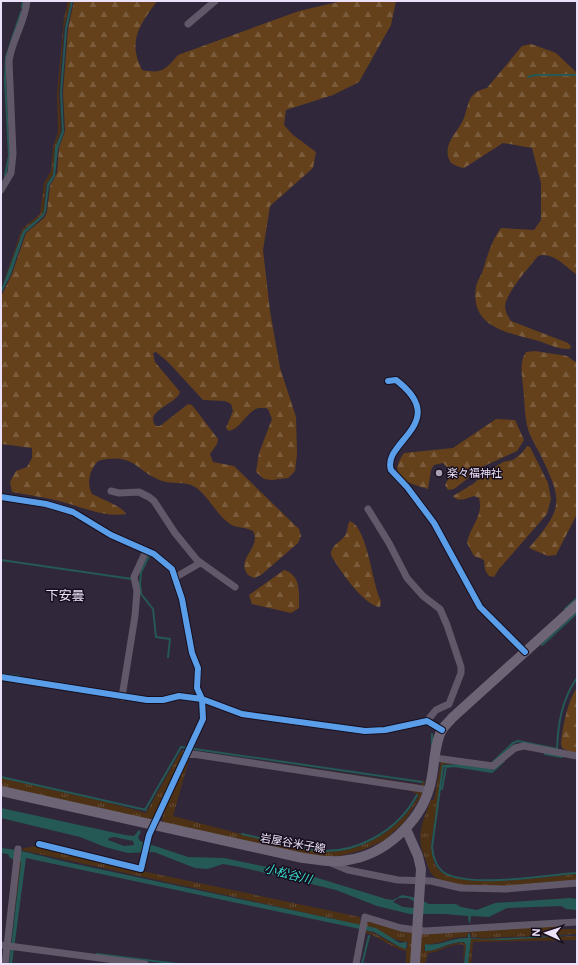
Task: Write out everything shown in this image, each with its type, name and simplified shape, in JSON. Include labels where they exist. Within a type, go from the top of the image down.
[{"type":"main road","name":"岩屋谷米子線","points":[[1,791],[303,858],[328,861],[349,860],[362,856],[392,840],[413,822],[429,790],[442,730],[452,718],[577,604]]},
{"type":"main road","points":[[406,829],[418,856],[421,869],[415,964]]},
{"type":"street","points":[[1,190],[11,173],[13,154],[9,90],[10,55],[26,1]]},
{"type":"street","points":[[188,24],[215,1]]},
{"type":"street","points":[[388,380],[396,380],[408,390],[414,396],[416,406],[416,418],[412,430],[396,449],[391,458],[391,470],[407,487],[434,523],[480,607],[526,652]]},
{"type":"street","points":[[112,491],[120,493],[139,492],[152,499],[175,533],[200,563],[235,587]]},
{"type":"street","points":[[1,497],[46,504],[73,512],[111,535],[154,554],[172,569],[176,577],[182,599],[192,653],[198,668],[197,688],[202,699],[203,719],[149,835],[141,869],[39,844]]},
{"type":"street","points":[[1,677],[147,700],[163,700],[178,696],[202,699],[242,714],[365,731],[385,730],[427,721],[436,710],[449,704],[461,673],[461,667],[440,609],[423,596],[407,578],[389,543],[368,509]]},
{"type":"street","points":[[122,697],[135,616],[137,591],[134,577],[146,551]]},
{"type":"street","points":[[176,577],[200,563]]},
{"type":"street","points":[[427,721],[442,730]]},
{"type":"street","points":[[435,758],[493,766],[515,748],[524,746],[577,756]]},
{"type":"street","points":[[187,752],[429,790]]},
{"type":"street","points":[[5,964],[4,946],[18,849]]},
{"type":"street","points":[[328,861],[348,870],[421,884],[431,881],[461,888],[491,889],[577,883]]},
{"type":"street","points":[[356,964],[365,917],[401,928],[509,928],[577,922]]},
{"type":"street","points":[[4,946],[145,964]]},
{"type":"green space","points":[[68,1],[71,1],[64,28],[59,93],[61,131],[55,148],[53,175],[46,184],[44,211],[41,216],[23,231],[1,289],[22,229],[40,214],[44,183],[51,171],[53,147],[58,132],[57,94],[64,18]]},
{"type":"green space","points":[[74,1],[157,1],[141,25],[136,41],[136,50],[142,70],[159,71],[163,70],[178,55],[299,11],[342,1],[396,1],[391,25],[359,82],[333,95],[286,110],[284,125],[293,135],[316,152],[313,168],[270,206],[263,250],[270,311],[280,368],[296,417],[297,454],[295,471],[288,478],[272,480],[264,479],[256,472],[259,453],[272,419],[268,409],[256,409],[251,412],[239,425],[229,431],[226,428],[233,411],[231,404],[225,401],[203,400],[168,362],[156,352],[153,353],[155,362],[180,392],[178,396],[154,416],[153,421],[156,426],[160,426],[188,404],[192,405],[218,439],[217,444],[210,454],[213,462],[234,466],[299,529],[301,536],[298,543],[261,575],[254,578],[248,575],[245,569],[246,558],[254,543],[255,537],[253,531],[230,524],[194,486],[156,479],[129,461],[111,459],[98,461],[91,472],[89,481],[92,494],[116,505],[126,514],[118,515],[101,513],[67,503],[12,492],[10,482],[16,471],[27,467],[32,458],[32,448],[1,444],[1,297],[12,274],[26,233],[44,218],[47,212],[50,186],[57,173],[59,148],[65,131],[63,92],[68,29]]},
{"type":"green space","points":[[531,44],[556,53],[577,73],[577,275],[554,258],[543,255],[538,256],[509,294],[505,308],[511,321],[568,343],[571,346],[570,349],[555,347],[510,333],[491,325],[478,310],[476,300],[477,283],[492,243],[501,228],[534,230],[541,220],[541,183],[532,148],[503,143],[464,168],[451,163],[448,157],[451,139],[464,118],[470,99],[476,93],[487,88],[522,46]]},
{"type":"green space","points":[[535,351],[567,356],[577,363],[577,514],[556,555],[548,556],[529,548],[548,524],[556,505],[556,495],[553,485],[529,433],[526,418],[522,360],[526,352]]},
{"type":"green space","points":[[496,419],[515,420],[524,440],[517,451],[484,466],[454,489],[448,490],[445,485],[451,474],[449,469],[443,463],[434,465],[431,470],[428,489],[407,482],[398,474],[397,468],[399,461],[404,453],[453,448]]},
{"type":"green space","points":[[527,446],[530,447],[548,483],[551,499],[547,514],[499,569],[494,577],[489,576],[485,570],[484,560],[474,556],[467,543],[480,510],[479,498],[474,496],[460,500],[453,496],[473,484],[487,472],[503,462],[513,460],[522,453]]},
{"type":"green space","points":[[350,521],[356,526],[361,534],[365,545],[381,601],[380,607],[374,605],[359,594],[345,577],[331,555],[334,546],[346,535]]},
{"type":"green space","points":[[284,570],[290,572],[294,576],[298,585],[299,608],[291,613],[252,604],[249,595]]},
{"type":"green space","points":[[577,687],[577,753],[562,748],[561,744],[566,714]]},
{"type":"green space","points":[[181,751],[184,751],[156,814],[150,820],[1,786],[1,778],[110,803],[146,813]]},
{"type":"green space","points":[[190,756],[173,816],[312,851],[339,851],[367,843],[392,828],[411,807],[419,795],[402,787],[421,791],[422,795],[404,822],[385,840],[363,850],[336,857],[319,857],[164,823],[162,819],[166,805],[185,760]]},
{"type":"green space","points":[[249,759],[421,785],[423,783],[422,780],[425,782],[423,787]]},
{"type":"green space","points":[[441,762],[461,764],[444,764],[443,766],[431,844],[434,861],[439,870],[450,876],[466,880],[505,881],[577,874],[577,881],[525,886],[482,887],[446,883],[435,877],[430,870],[422,850],[420,836],[425,815],[431,800],[434,800]]},
{"type":"green space","points":[[37,846],[137,870],[360,917],[361,925],[21,850],[24,848]]},
{"type":"green space","points":[[19,861],[21,862],[10,945]]},
{"type":"green space","points":[[368,919],[414,932],[411,964],[406,964],[406,951],[363,932],[363,930],[407,949],[408,942],[397,940],[364,926]]},
{"type":"green space","points":[[556,926],[561,929],[577,929],[577,934],[483,938],[471,937],[471,933],[468,933],[467,937],[425,944],[424,951],[429,951],[454,944],[464,943],[466,945],[463,964],[464,945],[460,944],[428,953],[425,964],[419,964],[422,933]]},
{"type":"green space","points":[[577,936],[577,940],[473,942],[471,964],[468,964],[471,939]]},
{"type":"water","points":[[71,1],[73,1],[67,29],[62,92],[64,132],[58,149],[55,176],[49,186],[46,211],[43,217],[25,233],[11,274],[1,294],[1,290],[23,231],[41,216],[44,211],[47,184],[53,175],[55,148],[62,131],[60,93],[65,28]]},
{"type":"water","name":"小松谷川","points":[[1,808],[125,835],[134,836],[139,830],[141,832],[138,837],[140,841],[188,857],[224,858],[281,870],[295,871],[386,899],[393,900],[402,895],[417,898],[429,904],[456,904],[461,907],[477,910],[495,903],[570,898],[577,899],[577,910],[566,909],[561,906],[507,908],[489,917],[471,916],[470,923],[468,916],[445,914],[410,914],[377,906],[336,890],[240,867],[223,864],[208,869],[195,868],[154,852],[128,853],[105,847],[80,837],[1,818]],"holes":[[[114,837],[133,841],[134,845],[124,846],[108,840],[109,838]],[[398,898],[408,898],[415,902],[414,908],[403,907],[393,902]]]},
{"type":"water","points":[[1,848],[27,852],[71,863],[376,928],[400,943],[407,942],[406,949],[374,932],[26,858],[12,964],[9,964],[21,862],[10,858],[8,854],[1,853]]},
{"type":"water","points":[[468,933],[470,934],[470,938],[485,939],[577,935],[504,940],[471,939],[468,964],[464,964],[466,945],[464,942],[454,943],[430,951],[425,951],[425,944],[430,945],[468,938]]},
{"type":"waterway","points":[[22,8],[23,1]]},
{"type":"waterway","points":[[5,176],[9,156],[5,80],[6,57],[21,12]]},
{"type":"waterway","points":[[528,77],[535,75],[577,75]]},
{"type":"waterway","points":[[149,556],[141,572],[141,594],[153,609],[156,637],[170,639],[168,657]]},
{"type":"waterway","points":[[1,560],[132,579]]},
{"type":"waterway","points":[[565,609],[577,598]]},
{"type":"waterway","points":[[542,645],[577,613]]},
{"type":"waterway","points":[[1,674],[19,676]]},
{"type":"waterway","points":[[493,762],[513,743],[518,741],[557,749],[558,730],[564,703],[577,678]]},
{"type":"waterway","points":[[432,734],[432,745]]},
{"type":"waterway","points":[[145,810],[181,747],[422,782]]},
{"type":"waterway","points":[[545,754],[562,757]]},
{"type":"waterway","points":[[440,789],[442,789],[446,767],[454,766],[492,772],[504,761]]},
{"type":"waterway","points":[[491,770],[458,765],[443,766],[432,847],[435,861],[440,870],[455,877],[471,880],[508,880],[577,873]]},
{"type":"waterway","points":[[1,777],[146,810]]},
{"type":"waterway","points":[[242,834],[313,850],[329,851],[344,849],[359,845],[387,830],[399,820],[417,795]]},
{"type":"waterway","points":[[362,964],[369,936]]},
{"type":"waterway","points":[[97,954],[178,964]]},
{"type":"cycle path","points":[[388,381],[396,380],[411,395],[417,408],[416,420],[411,431],[395,450],[391,460],[391,470],[407,487],[434,523],[480,607],[525,652]]},
{"type":"cycle path","points":[[1,497],[46,504],[73,512],[111,535],[154,554],[172,569],[182,599],[192,653],[198,668],[197,688],[202,699],[203,719],[149,835],[141,869],[39,844]]},
{"type":"cycle path","points":[[1,677],[147,700],[163,700],[179,696],[202,699],[242,714],[365,731],[385,730],[427,721],[442,730]]},
{"type":"place","name":"楽々福神社","points":[[439,473]]},
{"type":"district","name":"下安曇","points":[[65,595]]}]
